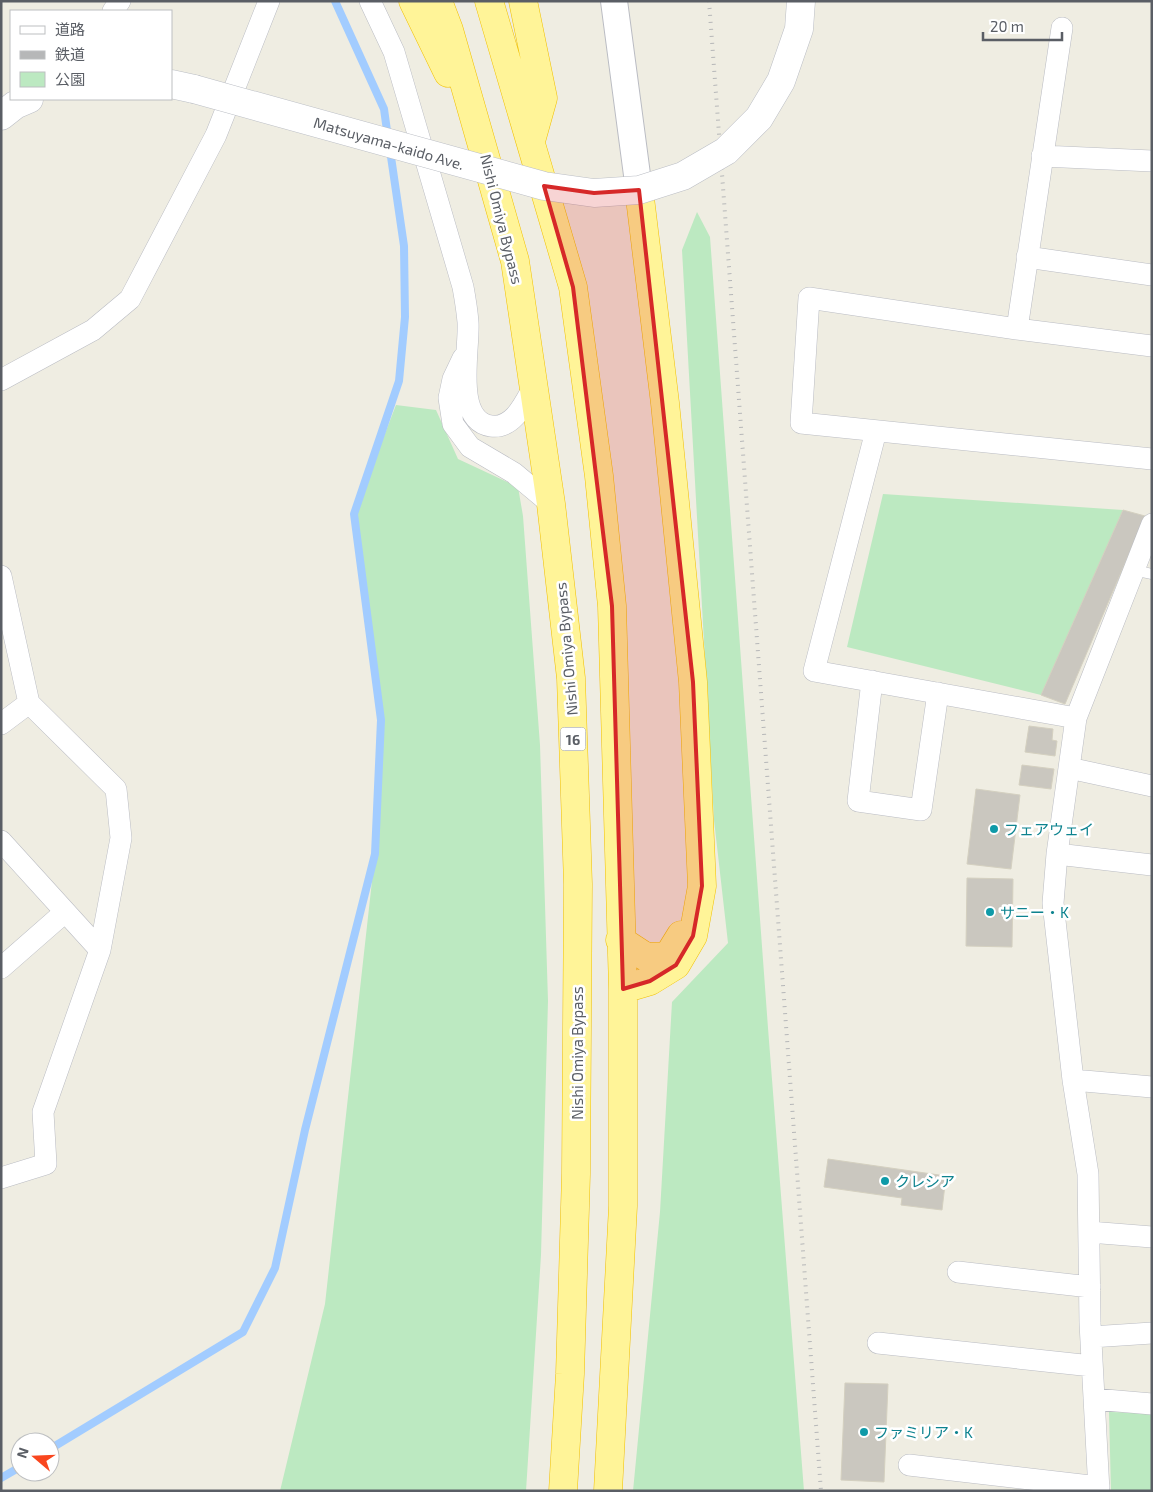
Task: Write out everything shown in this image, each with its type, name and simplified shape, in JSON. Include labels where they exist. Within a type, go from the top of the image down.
[{"type":"highway","points":[[413,1],[482,144]]},
{"type":"highway","name":"Nishi Omiya Bypass","points":[[438,1],[449,30],[515,261],[551,504],[571,678],[578,884],[576,1174],[570,1374],[563,1491]]},
{"type":"highway","points":[[489,1],[573,287],[599,476],[612,606],[620,940],[623,989],[623,1206],[608,1491]]},
{"type":"highway","points":[[522,1],[543,98],[531,142]]},
{"type":"highway","points":[[623,989],[650,981],[676,965],[693,936],[702,886],[693,682],[665,403],[640,190]]},
{"type":"highway","points":[[620,940],[646,957],[668,956],[683,933],[702,886]]},
{"type":"main road","name":"Matsuyama-kaido Ave.","points":[[183,86],[544,186],[594,193],[640,190],[683,176],[726,151],[759,118],[781,81],[799,29],[801,1]]},
{"type":"main road","points":[[1,116],[15,105],[27,100]]},
{"type":"street","points":[[1,380],[93,330],[130,299],[216,136],[269,1]]},
{"type":"street","points":[[370,1],[394,52],[463,287],[468,322],[467,400],[472,412],[481,423],[493,426],[507,423],[518,414],[534,386]]},
{"type":"street","points":[[614,1],[640,190]]},
{"type":"street","points":[[1017,329],[1062,28]]},
{"type":"street","points":[[1042,156],[1152,161]]},
{"type":"street","points":[[1027,257],[1152,276]]},
{"type":"street","points":[[1152,346],[1017,329],[809,298],[801,423],[1152,459]]},
{"type":"street","points":[[467,351],[452,379],[449,398],[453,424],[470,447],[514,473],[551,504]]},
{"type":"street","points":[[876,431],[814,670],[1076,718]]},
{"type":"street","points":[[909,1465],[1099,1489],[1092,1366],[1088,1174],[1072,1080],[1053,903],[1057,854],[1076,718],[1143,572],[1152,524]]},
{"type":"street","points":[[1,576],[29,703],[116,789],[121,838],[100,950],[43,1112],[46,1164],[1,1178]]},
{"type":"street","points":[[872,681],[858,801],[921,810],[938,693]]},
{"type":"street","points":[[1,724],[29,703]]},
{"type":"street","points":[[1069,768],[1152,786]]},
{"type":"street","points":[[1,841],[100,950]]},
{"type":"street","points":[[1057,854],[1152,865]]},
{"type":"street","points":[[1,968],[64,912]]},
{"type":"street","points":[[1072,1080],[1152,1087]]},
{"type":"street","points":[[1089,1232],[1152,1237]]},
{"type":"street","points":[[958,1272],[1090,1287]]},
{"type":"street","points":[[1091,1337],[1152,1333]]},
{"type":"street","points":[[878,1343],[1092,1366]]},
{"type":"street","points":[[1094,1399],[1152,1404]]},
{"type":"highlighted area","points":[[544,186],[594,193],[639,190],[693,682],[702,886],[693,936],[676,965],[650,981],[623,989],[612,606],[573,287]]},
{"type":"green space","points":[[697,212],[710,237],[804,1491],[633,1491],[660,1212],[672,1002],[728,943],[714,820],[682,250]]},
{"type":"green space","points":[[396,405],[436,410],[458,459],[518,487],[523,516],[540,745],[548,1001],[541,1255],[526,1491],[280,1491],[325,1304],[375,854],[381,720],[354,514]]},
{"type":"green space","points":[[883,494],[1123,510],[1041,695],[847,647]]},
{"type":"green space","points":[[1109,1412],[1152,1413],[1152,1491],[1111,1491]]},
{"type":"building","points":[[1123,510],[1145,516],[1065,704],[1041,695]]},
{"type":"building","points":[[1029,726],[1053,729],[1052,740],[1057,741],[1055,756],[1025,752]]},
{"type":"building","points":[[1022,765],[1054,769],[1051,789],[1019,785]]},
{"type":"building","name":"フェアウェイ","points":[[976,789],[1020,795],[1011,869],[967,864]]},
{"type":"building","name":"サニー・K","points":[[967,878],[1013,879],[1012,947],[966,946]]},
{"type":"building","name":"クレシア","points":[[828,1159],[946,1176],[942,1210],[901,1205],[902,1198],[824,1187]]},
{"type":"building","name":"ファミリア・K","points":[[845,1383],[888,1384],[884,1482],[841,1480]]},
{"type":"waterway","points":[[335,1],[384,109],[388,138]]},
{"type":"waterway","points":[[60,1443],[243,1332],[275,1268],[305,1130],[375,854],[381,720],[354,514],[399,381],[405,317],[404,246],[390,150]]},
{"type":"waterway","points":[[1,1478],[10,1473]]},
{"type":"railway","points":[[709,1],[821,1491]]},
{"type":"place","name":"フェアウェイ","points":[[994,829]]},
{"type":"place","name":"サニー・K","points":[[990,912]]},
{"type":"place","name":"クレシア","points":[[885,1181]]},
{"type":"place","name":"ファミリア・K","points":[[864,1432]]}]
